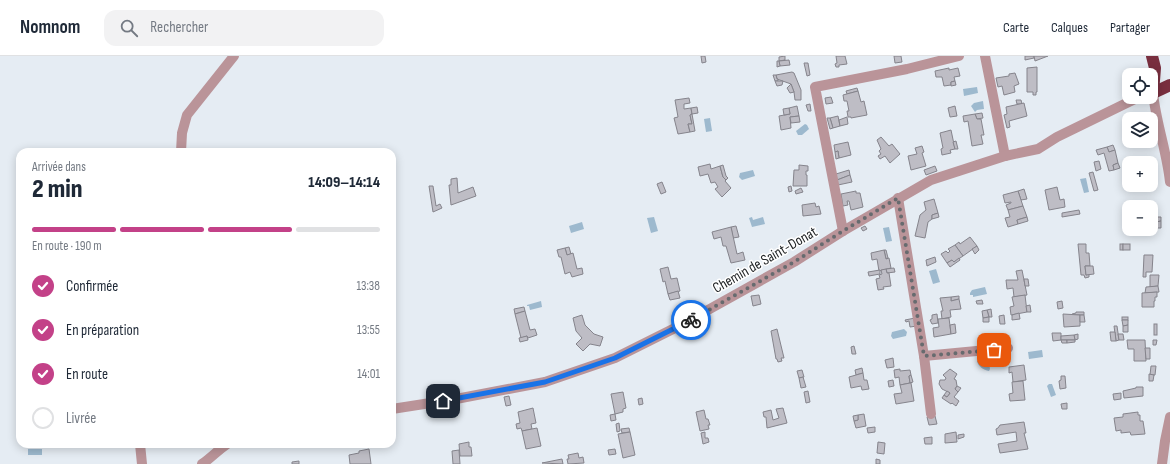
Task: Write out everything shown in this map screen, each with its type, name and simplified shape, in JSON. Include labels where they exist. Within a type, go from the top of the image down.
[{"type":"highway","points":[[1152,56],[1155,68]]},
{"type":"highway","points":[[1158,90],[1170,85]]},
{"type":"street","points":[[181,148],[182,133],[187,115],[234,56]]},
{"type":"street","points":[[843,231],[815,87],[907,69],[959,56]]},
{"type":"street","points":[[985,56],[1005,156]]},
{"type":"street","name":"Chemin de Saint-Donat","points":[[396,408],[456,399],[545,382],[615,358],[681,325],[794,262],[898,198],[931,180],[1005,156],[1038,149],[1057,137],[1124,104]]},
{"type":"street","points":[[1154,104],[1168,162],[1170,182]]},
{"type":"street","points":[[898,198],[924,356],[931,414]]},
{"type":"street","points":[[924,356],[1008,348]]},
{"type":"street","points":[[1162,464],[1170,417]]},
{"type":"street","points":[[140,448],[142,464]]},
{"type":"street","points":[[202,464],[222,448]]},
{"type":"water","points":[[977,87],[978,93],[964,96],[963,89]]},
{"type":"water","points":[[983,101],[984,109],[977,110],[975,112],[971,106],[974,103]]},
{"type":"water","points":[[710,118],[712,131],[706,132],[704,119]]},
{"type":"water","points":[[805,124],[809,129],[802,135],[798,135],[796,131]]},
{"type":"water","points":[[753,170],[755,176],[742,180],[739,177],[740,173]]},
{"type":"water","points":[[1086,178],[1089,192],[1084,193],[1080,179]]},
{"type":"water","points":[[654,217],[658,231],[651,233],[647,218]]},
{"type":"water","points":[[752,217],[753,220],[763,217],[765,224],[752,227],[749,218]]},
{"type":"water","points":[[582,222],[584,229],[571,233],[569,226]]},
{"type":"water","points":[[889,227],[892,241],[886,242],[883,228]]},
{"type":"water","points":[[936,269],[940,282],[933,284],[929,271]]},
{"type":"water","points":[[985,287],[987,294],[973,297],[973,295],[970,295],[972,290]]},
{"type":"water","points":[[541,301],[542,307],[530,310],[529,306],[527,306],[527,305]]},
{"type":"water","points":[[904,329],[907,332],[906,336],[893,339],[891,336],[892,332]]},
{"type":"water","points":[[1042,350],[1043,357],[1029,359],[1028,352]]},
{"type":"water","points":[[979,359],[985,359],[989,363],[989,371],[980,366],[977,361]]},
{"type":"water","points":[[1052,384],[1056,395],[1051,397],[1047,386]]},
{"type":"water","points":[[28,449],[42,449],[42,455],[28,455]]},
{"type":"building","points":[[701,56],[705,56],[706,62],[702,63]]},
{"type":"building","points":[[785,56],[785,60],[779,61],[779,57]]},
{"type":"building","points":[[836,56],[845,56],[847,64],[836,67]]},
{"type":"building","points":[[894,56],[901,56],[902,62],[895,63]]},
{"type":"building","points":[[1025,56],[1034,56],[1034,58],[1025,60]]},
{"type":"building","points":[[1034,56],[1048,56],[1035,61]]},
{"type":"building","points":[[789,60],[790,65],[780,66],[779,61]]},
{"type":"building","points":[[777,61],[779,61],[780,66],[777,67]]},
{"type":"building","points":[[804,63],[808,63],[810,75],[807,76]]},
{"type":"building","points":[[1037,67],[1037,92],[1036,95],[1033,95],[1033,92],[1027,92],[1027,68]]},
{"type":"building","points":[[949,68],[949,70],[958,68],[960,76],[954,77],[955,81],[951,82],[951,85],[944,86],[942,77],[936,77],[935,71]]},
{"type":"building","points":[[792,72],[794,73],[801,90],[801,100],[795,100],[791,84],[777,79],[776,75]]},
{"type":"building","points":[[1015,73],[1019,84],[1014,86],[1015,92],[1004,95],[1002,86],[998,87],[996,78],[1009,76],[1009,74]]},
{"type":"building","points":[[773,75],[776,75],[778,81],[775,81]]},
{"type":"building","points":[[775,81],[783,81],[782,85],[777,86]]},
{"type":"building","points":[[955,81],[956,85],[951,86],[951,82]]},
{"type":"building","points":[[791,84],[794,92],[790,93],[787,88]]},
{"type":"building","points":[[857,88],[858,91],[847,94],[846,91]]},
{"type":"building","points":[[858,91],[861,102],[864,101],[867,115],[851,118],[848,117],[847,111],[849,111],[847,101],[844,101],[843,95]]},
{"type":"building","points":[[831,97],[833,103],[826,104],[825,98]]},
{"type":"building","points":[[689,98],[690,103],[684,104],[684,109],[691,108],[692,114],[690,115],[692,124],[688,124],[690,132],[678,134],[674,118],[678,117],[675,100]]},
{"type":"building","points":[[1016,100],[1021,100],[1022,104],[1017,104]]},
{"type":"building","points":[[1024,103],[1027,116],[1009,121],[1010,127],[1007,128],[1004,115],[1007,114],[1006,107]]},
{"type":"building","points":[[810,104],[811,111],[808,111],[806,105]]},
{"type":"building","points":[[797,106],[799,116],[790,117],[791,128],[781,130],[779,116],[790,114],[789,108]]},
{"type":"building","points":[[955,106],[957,116],[950,117],[948,108]]},
{"type":"building","points":[[697,107],[698,113],[692,114],[691,108]]},
{"type":"building","points":[[789,108],[790,114],[784,115],[783,109]]},
{"type":"building","points":[[982,113],[983,118],[977,119],[975,114]]},
{"type":"building","points":[[692,114],[695,131],[690,132],[688,124],[692,124],[690,115]]},
{"type":"building","points":[[975,114],[977,119],[981,119],[984,135],[981,135],[983,144],[972,146],[968,121],[964,122],[963,116]]},
{"type":"building","points":[[799,116],[800,122],[791,123],[790,117]]},
{"type":"building","points":[[838,116],[840,126],[833,128],[830,118]]},
{"type":"building","points":[[847,117],[848,124],[840,126],[839,120]]},
{"type":"building","points":[[827,118],[830,118],[833,128],[830,129]]},
{"type":"building","points":[[951,130],[955,149],[950,150],[951,153],[942,155],[941,149],[943,148],[940,133]]},
{"type":"building","points":[[881,137],[889,146],[892,144],[900,154],[890,163],[885,156],[880,159],[878,156],[881,154],[879,151],[881,149],[877,140]]},
{"type":"building","points":[[956,141],[958,149],[955,149],[953,142]]},
{"type":"building","points":[[848,142],[851,155],[839,158],[838,151],[835,152],[834,145]]},
{"type":"building","points":[[1113,145],[1115,150],[1109,152],[1107,147]]},
{"type":"building","points":[[922,146],[924,152],[922,153],[926,166],[911,170],[908,156],[917,154],[915,148]]},
{"type":"building","points":[[1107,147],[1109,152],[1115,150],[1118,163],[1113,165],[1114,170],[1109,171],[1104,153],[1098,155],[1096,150]]},
{"type":"building","points":[[838,151],[839,158],[836,159],[835,152]]},
{"type":"building","points":[[1099,161],[1101,169],[1096,171],[1094,162]]},
{"type":"building","points":[[1118,163],[1120,168],[1114,170],[1113,165]]},
{"type":"building","points":[[710,164],[711,169],[720,166],[723,177],[726,180],[725,181],[731,188],[722,197],[715,189],[718,187],[715,182],[711,183],[708,174],[700,176],[698,167]]},
{"type":"building","points":[[723,165],[728,178],[726,180],[723,177],[720,166]]},
{"type":"building","points":[[799,165],[808,166],[808,171],[806,171],[807,186],[793,186],[794,170],[799,170]]},
{"type":"building","points":[[935,166],[937,171],[926,175],[924,170]]},
{"type":"building","points":[[849,170],[850,175],[837,180],[836,174]]},
{"type":"building","points":[[1093,172],[1098,190],[1094,191],[1089,173]]},
{"type":"building","points":[[850,175],[852,182],[838,185],[837,180]]},
{"type":"building","points":[[457,178],[458,193],[473,187],[476,196],[451,205],[449,185],[451,185],[451,179]]},
{"type":"building","points":[[662,182],[666,192],[661,194],[657,184]]},
{"type":"building","points":[[429,186],[433,186],[436,206],[440,204],[442,208],[433,212]]},
{"type":"building","points":[[791,186],[792,191],[789,192],[788,187]]},
{"type":"building","points":[[1057,187],[1060,200],[1064,199],[1065,207],[1049,210],[1045,190]]},
{"type":"building","points":[[801,188],[803,192],[796,194],[795,191]]},
{"type":"building","points":[[1024,189],[1027,199],[1021,200],[1018,191]]},
{"type":"building","points":[[856,191],[856,193],[860,193],[863,207],[851,210],[849,201],[847,201],[848,205],[843,206],[841,194]]},
{"type":"building","points":[[1018,191],[1023,206],[1008,210],[1006,205],[1011,202],[1005,203],[1003,195]]},
{"type":"building","points":[[934,199],[938,213],[932,215],[932,219],[928,222],[925,238],[915,236],[920,215],[926,210],[924,202]]},
{"type":"building","points":[[815,203],[816,207],[819,206],[821,214],[803,216],[802,205]]},
{"type":"building","points":[[1023,206],[1027,217],[1017,220],[1018,224],[1008,227],[1005,218],[1010,217],[1008,210]]},
{"type":"building","points":[[1079,210],[1080,214],[1062,217],[1062,213]]},
{"type":"building","points":[[938,213],[939,217],[932,219],[932,215]]},
{"type":"building","points":[[1027,217],[1028,221],[1018,224],[1017,220]]},
{"type":"building","points":[[1158,217],[1161,217],[1161,221],[1158,222]]},
{"type":"building","points":[[1161,221],[1161,228],[1158,228],[1158,222]]},
{"type":"building","points":[[736,226],[739,237],[733,238],[731,227]]},
{"type":"building","points":[[865,226],[867,229],[863,231],[861,228]]},
{"type":"building","points":[[731,227],[737,254],[743,252],[745,260],[731,263],[726,246],[723,246],[721,237],[714,239],[712,232]]},
{"type":"building","points":[[970,237],[977,246],[963,256],[955,245],[959,242],[960,244]]},
{"type":"building","points":[[1078,244],[1086,244],[1086,253],[1089,253],[1090,266],[1085,266],[1086,275],[1089,274],[1089,277],[1085,278],[1084,275],[1081,275]]},
{"type":"building","points":[[1120,244],[1123,244],[1123,250],[1120,250]]},
{"type":"building","points":[[1123,244],[1130,244],[1130,250],[1123,250]]},
{"type":"building","points":[[955,245],[963,256],[954,262],[952,260],[947,263],[941,254],[946,251],[948,253],[950,251],[948,249]]},
{"type":"building","points":[[977,246],[979,250],[975,254],[972,249]]},
{"type":"building","points":[[569,247],[571,254],[567,255],[565,248]]},
{"type":"building","points":[[565,248],[567,255],[573,253],[577,269],[582,268],[583,274],[572,277],[570,272],[565,274],[561,257],[559,257],[557,250]]},
{"type":"building","points":[[884,250],[886,250],[888,258],[886,259]]},
{"type":"building","points":[[884,250],[886,259],[889,258],[891,268],[879,271],[877,259],[872,260],[871,253]]},
{"type":"building","points":[[1144,255],[1153,255],[1152,272],[1146,272],[1146,277],[1143,277]]},
{"type":"building","points":[[935,257],[936,262],[927,266],[926,260]]},
{"type":"building","points":[[959,258],[960,260],[950,267],[947,263],[952,260],[954,262]]},
{"type":"building","points":[[1085,266],[1093,266],[1094,274],[1086,275]]},
{"type":"building","points":[[668,267],[671,279],[677,278],[680,291],[668,294],[660,269]]},
{"type":"building","points":[[894,268],[895,272],[887,273],[886,269]]},
{"type":"building","points":[[886,269],[887,273],[889,273],[891,286],[883,287],[884,289],[878,290],[876,279],[880,278],[879,275],[882,274],[881,270]]},
{"type":"building","points":[[880,270],[880,274],[869,276],[868,272]]},
{"type":"building","points":[[1022,270],[1027,295],[1014,297],[1013,288],[1007,289],[1006,280],[1018,280],[1016,271]]},
{"type":"building","points":[[1150,275],[1159,275],[1158,286],[1150,287]]},
{"type":"building","points":[[1024,279],[1028,279],[1029,286],[1025,286]]},
{"type":"building","points":[[1158,286],[1159,292],[1145,293],[1146,287]]},
{"type":"building","points":[[678,291],[680,298],[670,300],[668,294]]},
{"type":"building","points":[[1157,292],[1154,307],[1142,307],[1142,293]]},
{"type":"building","points":[[759,295],[761,304],[753,306],[751,296]]},
{"type":"building","points":[[1025,295],[1027,312],[1011,315],[1010,307],[1014,306],[1012,297]]},
{"type":"building","points":[[959,296],[959,299],[951,301],[951,297]]},
{"type":"building","points":[[951,297],[951,301],[959,299],[961,309],[950,310],[951,317],[942,319],[941,311],[943,311],[940,298]]},
{"type":"building","points":[[982,300],[983,304],[977,304],[976,301]]},
{"type":"building","points":[[1062,301],[1063,308],[1058,309],[1057,302]]},
{"type":"building","points":[[1030,305],[1031,312],[1027,312],[1026,306]]},
{"type":"building","points":[[524,307],[525,311],[515,314],[514,309]]},
{"type":"building","points":[[991,309],[992,317],[989,317],[987,310]]},
{"type":"building","points":[[987,310],[989,317],[983,318],[982,311]]},
{"type":"building","points":[[525,311],[530,330],[535,329],[537,335],[528,338],[527,336],[521,338],[515,314]]},
{"type":"building","points":[[1076,312],[1084,312],[1084,315],[1072,315]]},
{"type":"building","points":[[1019,313],[1020,319],[1012,320],[1012,315]]},
{"type":"building","points":[[937,314],[938,323],[932,324],[930,320],[932,319],[932,315]]},
{"type":"building","points":[[1063,314],[1080,315],[1080,326],[1064,327]]},
{"type":"building","points":[[582,315],[585,325],[594,334],[603,337],[600,346],[590,344],[583,351],[576,344],[582,338],[576,331],[573,318]]},
{"type":"building","points":[[1004,315],[1005,324],[1000,324],[999,316]]},
{"type":"building","points":[[1080,315],[1084,315],[1085,322],[1080,322]]},
{"type":"building","points":[[989,317],[989,322],[983,322],[983,318]]},
{"type":"building","points":[[1122,317],[1128,317],[1128,320],[1122,320]]},
{"type":"building","points":[[915,318],[917,326],[910,327],[909,321],[906,322],[905,320]]},
{"type":"building","points":[[949,318],[951,334],[934,337],[933,328],[939,327],[938,319]]},
{"type":"building","points":[[1122,320],[1128,320],[1128,325],[1123,326]]},
{"type":"building","points":[[955,324],[956,333],[951,334],[950,325]]},
{"type":"building","points":[[1154,324],[1157,324],[1157,335],[1154,335]]},
{"type":"building","points":[[1128,325],[1128,332],[1123,332],[1123,326]]},
{"type":"building","points":[[1114,326],[1117,326],[1119,340],[1116,341]]},
{"type":"building","points":[[777,329],[784,358],[781,358],[782,361],[778,362],[776,359],[771,331]]},
{"type":"building","points":[[1110,332],[1115,332],[1116,341],[1111,341]]},
{"type":"building","points":[[1052,333],[1061,333],[1061,340],[1053,341]]},
{"type":"building","points":[[1078,334],[1078,339],[1075,340],[1074,335]]},
{"type":"building","points":[[1118,334],[1123,334],[1124,340],[1119,340]]},
{"type":"building","points":[[1074,335],[1075,340],[1061,340],[1061,336]]},
{"type":"building","points":[[527,336],[528,340],[520,342],[519,338]]},
{"type":"building","points":[[1061,340],[1067,340],[1067,343],[1062,343]]},
{"type":"building","points":[[1067,340],[1075,340],[1075,342],[1067,343]]},
{"type":"building","points":[[1127,340],[1145,340],[1146,361],[1134,361],[1134,349],[1128,349]]},
{"type":"building","points":[[1153,340],[1157,340],[1156,345],[1153,345]]},
{"type":"building","points":[[854,346],[856,354],[852,354],[851,347]]},
{"type":"building","points":[[1145,348],[1150,348],[1150,359],[1146,359]]},
{"type":"building","points":[[990,351],[996,355],[997,362],[995,363],[987,355]]},
{"type":"building","points":[[893,358],[894,367],[887,368],[885,360]]},
{"type":"building","points":[[1024,365],[1026,380],[1013,382],[1012,372],[1009,373],[1009,367]]},
{"type":"building","points":[[1151,366],[1156,366],[1155,375],[1150,375]]},
{"type":"building","points":[[862,368],[863,373],[856,375],[855,370]]},
{"type":"building","points":[[900,369],[900,371],[910,370],[910,383],[900,385],[899,377],[895,378],[894,370]]},
{"type":"building","points":[[950,369],[957,374],[954,379],[956,380],[957,386],[955,389],[958,392],[954,397],[959,401],[956,406],[942,398],[944,395],[947,397],[950,393],[942,389],[939,384],[940,380],[945,380],[946,378],[943,375]]},
{"type":"building","points":[[802,370],[804,377],[799,378],[797,371]]},
{"type":"building","points":[[863,373],[864,380],[867,380],[869,389],[862,390],[861,386],[851,388],[849,377]]},
{"type":"building","points":[[1149,374],[1154,375],[1153,381],[1149,381]]},
{"type":"building","points":[[911,375],[913,382],[910,383],[909,376]]},
{"type":"building","points":[[1061,376],[1065,376],[1066,388],[1060,389],[1059,381],[1061,380]]},
{"type":"building","points":[[803,377],[806,387],[801,388],[799,378]]},
{"type":"building","points":[[893,380],[894,386],[889,387],[888,381]]},
{"type":"building","points":[[1023,381],[1025,400],[1010,401],[1009,394],[1013,393],[1012,382]]},
{"type":"building","points":[[911,383],[914,401],[896,404],[894,394],[902,393],[900,385]]},
{"type":"building","points":[[957,386],[961,388],[958,392],[955,389]]},
{"type":"building","points":[[1136,387],[1143,387],[1143,396],[1124,398],[1123,391]]},
{"type":"building","points":[[808,391],[810,402],[806,403],[804,392]]},
{"type":"building","points":[[947,391],[950,393],[947,397],[944,395]]},
{"type":"building","points":[[623,392],[626,408],[623,409],[623,412],[615,414],[611,394]]},
{"type":"building","points":[[1121,393],[1121,399],[1114,400],[1113,394]]},
{"type":"building","points":[[509,396],[511,405],[506,406],[504,397]]},
{"type":"building","points":[[642,398],[643,404],[639,405],[638,399]]},
{"type":"building","points":[[1067,403],[1067,409],[1062,409],[1061,404]]},
{"type":"building","points":[[533,408],[536,423],[531,424],[532,429],[522,431],[521,428],[517,429],[516,424],[520,423],[518,412]]},
{"type":"building","points":[[783,408],[787,423],[767,428],[766,417],[764,417],[763,412],[771,410],[773,420],[779,418],[776,409]]},
{"type":"building","points":[[704,410],[706,419],[708,419],[710,425],[708,425],[709,429],[700,431],[696,412]]},
{"type":"building","points":[[1138,412],[1138,415],[1140,415],[1140,421],[1143,421],[1145,434],[1131,435],[1130,432],[1121,433],[1121,430],[1116,431],[1114,418],[1123,417],[1123,414]]},
{"type":"building","points":[[615,414],[616,420],[611,421],[610,415]]},
{"type":"building","points":[[864,414],[866,426],[856,428],[854,421],[858,420],[858,415]]},
{"type":"building","points":[[858,415],[858,420],[854,421],[853,416]]},
{"type":"building","points":[[935,416],[937,424],[929,425],[927,417]]},
{"type":"building","points":[[1024,422],[1026,433],[1024,433],[1028,449],[1000,453],[998,444],[1017,441],[1016,432],[997,435],[996,429],[1000,425]]},
{"type":"building","points":[[619,423],[620,431],[617,432],[616,424]]},
{"type":"building","points":[[875,427],[875,432],[868,433],[867,428]]},
{"type":"building","points":[[537,428],[541,446],[526,449],[522,431]]},
{"type":"building","points":[[629,428],[630,432],[622,433],[621,429]]},
{"type":"building","points":[[630,432],[635,455],[623,458],[618,434]]},
{"type":"building","points":[[705,432],[705,438],[708,438],[709,442],[703,444],[701,433]]},
{"type":"building","points":[[956,432],[957,442],[945,443],[945,434]]},
{"type":"building","points":[[964,434],[964,437],[958,439],[958,435]]},
{"type":"building","points":[[932,437],[932,444],[925,444],[924,438]]},
{"type":"building","points":[[469,442],[472,456],[460,456],[459,444]]},
{"type":"building","points":[[878,442],[885,443],[884,454],[877,453]]},
{"type":"building","points":[[369,449],[371,464],[350,464],[349,455]]},
{"type":"building","points":[[615,449],[616,454],[609,455],[608,450]]},
{"type":"building","points":[[459,450],[460,464],[453,464],[452,451]]},
{"type":"building","points":[[578,453],[579,458],[583,457],[584,463],[568,464],[568,455]]},
{"type":"building","points":[[562,459],[563,464],[542,463]]},
{"type":"building","points":[[876,459],[880,460],[880,464],[876,464]]},
{"type":"building","points":[[299,461],[299,464],[292,464],[292,462]]},
{"type":"way so far","points":[[691,320],[794,262],[898,198],[924,356],[994,350]]},
{"type":"route","points":[[443,401],[545,382],[615,358],[691,320]]}]
